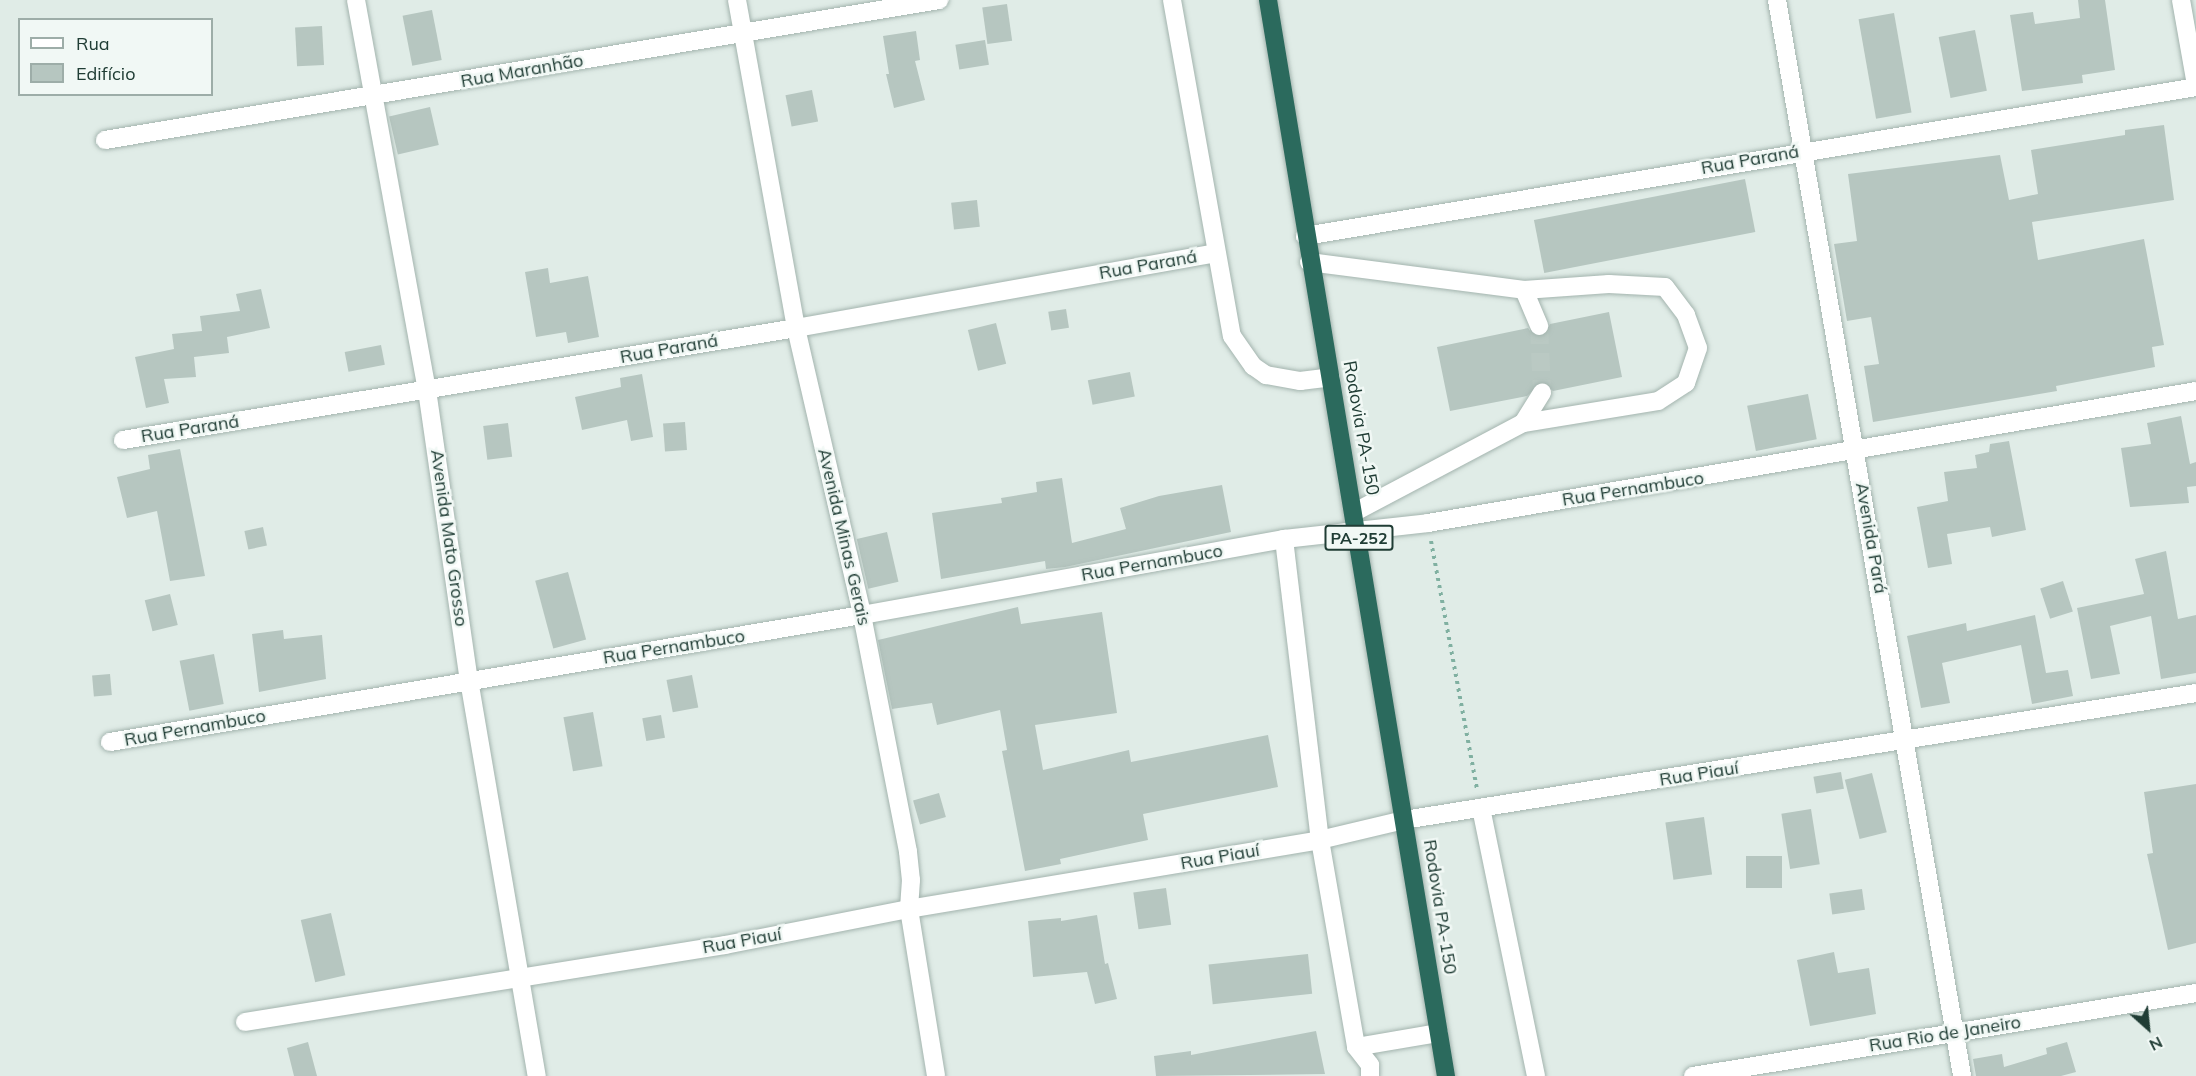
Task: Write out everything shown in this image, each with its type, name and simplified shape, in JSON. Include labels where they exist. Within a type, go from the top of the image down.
[{"type":"highway","name":"Rodovia PA-150","points":[[1268,0],[1305,236],[1358,530],[1446,1076]]},
{"type":"street","name":"Avenida Mato Grosso","points":[[356,0],[427,390],[469,680],[537,1076]]},
{"type":"street","name":"Avenida Minas Gerais","points":[[736,0],[796,328],[862,615],[908,852],[911,880],[909,909],[936,1076]]},
{"type":"street","name":"Rua Maranhão","points":[[105,140],[373,97],[939,0]]},
{"type":"street","points":[[1172,0],[1215,254],[1233,336],[1253,366],[1280,380],[1330,377]]},
{"type":"street","name":"Avenida Pará","points":[[1777,0],[1857,451],[1962,1076]]},
{"type":"street","points":[[2181,0],[2196,86]]},
{"type":"street","name":"Rua Paraná","points":[[1305,236],[2196,86]]},
{"type":"street","name":"Rua Paraná","points":[[123,440],[796,328],[1215,254]]},
{"type":"street","points":[[1310,262],[1524,290],[1610,284],[1665,287],[1686,315],[1698,348],[1686,383],[1658,400],[1523,423],[1354,512]]},
{"type":"street","points":[[1524,290],[1539,326]]},
{"type":"street","name":"Rua Pernambuco","points":[[110,742],[862,615],[1284,539],[1428,523],[2196,391]]},
{"type":"street","points":[[1523,423],[1542,393]]},
{"type":"street","points":[[1284,539],[1320,840],[1356,1047],[1370,1065],[1370,1076]]},
{"type":"street","name":"Rua Piauí","points":[[245,1022],[725,945],[909,909],[1320,840],[1404,820],[2196,693]]},
{"type":"street","points":[[1481,808],[1536,1076]]},
{"type":"street","name":"Rua Rio de Janeiro","points":[[1693,1076],[2196,993]]},
{"type":"street","points":[[1356,1047],[1439,1033]]},
{"type":"path","points":[[1428,523],[1481,808]]},
{"type":"building","points":[[2078,0],[2105,0],[2115,70],[2082,75],[2083,83],[2022,91],[2010,15],[2033,12],[2035,24],[2080,18]]},
{"type":"building","points":[[1007,4],[1012,41],[987,44],[982,7]]},
{"type":"building","points":[[432,10],[442,60],[412,66],[403,16]]},
{"type":"building","points":[[1894,13],[1912,112],[1876,119],[1859,19]]},
{"type":"building","points":[[322,26],[324,65],[297,66],[295,27]]},
{"type":"building","points":[[1975,30],[1987,91],[1951,98],[1939,37]]},
{"type":"building","points":[[916,31],[920,60],[915,61],[925,100],[894,108],[886,74],[889,74],[883,36]]},
{"type":"building","points":[[985,40],[989,65],[959,69],[955,45]]},
{"type":"building","points":[[812,90],[818,121],[792,127],[785,95]]},
{"type":"building","points":[[430,107],[439,145],[398,154],[389,116]]},
{"type":"building","points":[[2164,125],[2174,200],[2032,222],[2038,260],[2144,239],[2164,345],[2152,347],[2155,367],[2056,386],[2057,391],[1873,422],[1864,366],[1879,364],[1871,317],[1847,321],[1834,244],[1857,241],[1848,174],[2000,155],[2009,200],[2038,194],[2031,150],[2125,135],[2125,130]]},
{"type":"building","points":[[1745,179],[1755,232],[1544,273],[1534,220]]},
{"type":"building","points":[[977,200],[980,227],[954,230],[951,203]]},
{"type":"building","points":[[548,268],[550,283],[588,276],[599,337],[568,343],[566,332],[536,337],[525,272]]},
{"type":"building","points":[[261,289],[270,328],[227,337],[229,353],[194,357],[196,377],[164,379],[169,403],[146,408],[135,357],[174,349],[172,334],[202,331],[200,316],[240,311],[236,294]]},
{"type":"building","points":[[1066,309],[1069,328],[1051,331],[1048,312]]},
{"type":"building","points":[[1609,312],[1622,377],[1553,391],[1542,382],[1527,396],[1450,411],[1437,347],[1528,328],[1533,335],[1543,337],[1550,324]]},
{"type":"building","points":[[996,323],[1006,364],[978,371],[968,330]]},
{"type":"building","points":[[381,345],[385,365],[348,372],[345,352]]},
{"type":"building","points":[[1130,372],[1135,397],[1093,405],[1088,380]]},
{"type":"building","points":[[642,374],[653,437],[631,441],[627,420],[582,430],[575,397],[621,387],[620,378]]},
{"type":"building","points":[[1808,394],[1817,439],[1756,451],[1747,406]]},
{"type":"building","points":[[2181,416],[2190,464],[2196,462],[2196,486],[2187,487],[2189,503],[2130,507],[2121,448],[2151,444],[2147,423]]},
{"type":"building","points":[[685,422],[687,450],[665,451],[663,424]]},
{"type":"building","points":[[508,423],[512,457],[487,460],[483,426]]},
{"type":"building","points":[[2009,441],[2026,530],[1992,537],[1990,527],[1947,534],[1952,564],[1928,568],[1917,507],[1948,501],[1944,472],[1977,468],[1975,455],[1989,452],[1990,444]]},
{"type":"building","points":[[180,449],[205,576],[170,581],[157,511],[127,518],[117,477],[150,469],[148,455]]},
{"type":"building","points":[[1062,478],[1072,543],[1126,529],[1120,508],[1159,496],[1222,485],[1231,532],[1065,567],[1046,569],[1045,561],[941,579],[932,513],[1002,503],[1001,498],[1037,492],[1036,482]]},
{"type":"building","points":[[263,527],[267,546],[248,550],[244,531]]},
{"type":"building","points":[[887,532],[898,582],[868,589],[857,539]]},
{"type":"building","points":[[2166,551],[2178,619],[2196,615],[2196,673],[2161,679],[2151,616],[2110,626],[2120,674],[2091,679],[2077,608],[2144,594],[2135,559]]},
{"type":"building","points":[[568,572],[586,640],[553,648],[535,581]]},
{"type":"building","points":[[2063,581],[2073,611],[2050,619],[2040,588]]},
{"type":"building","points":[[170,594],[178,625],[153,631],[145,600]]},
{"type":"building","points":[[1018,607],[1021,624],[1102,612],[1117,713],[1035,725],[1043,770],[1129,750],[1131,762],[1268,735],[1278,787],[1143,814],[1148,840],[1060,859],[1061,864],[1025,871],[1002,751],[1007,750],[1000,710],[937,725],[932,703],[892,709],[878,640]]},
{"type":"building","points":[[2035,615],[2046,673],[2068,670],[2073,696],[2032,704],[2021,645],[1942,663],[1950,703],[1921,708],[1907,636],[1966,623],[1967,631]]},
{"type":"building","points":[[283,630],[284,639],[322,635],[326,679],[259,692],[252,634]]},
{"type":"building","points":[[214,654],[224,704],[189,711],[180,661]]},
{"type":"building","points":[[110,674],[112,695],[94,696],[92,676]]},
{"type":"building","points":[[692,675],[698,707],[673,712],[666,680]]},
{"type":"building","points":[[593,712],[603,766],[573,771],[563,717]]},
{"type":"building","points":[[661,715],[665,738],[646,741],[642,718]]},
{"type":"building","points":[[1841,772],[1844,789],[1816,794],[1813,777]]},
{"type":"building","points":[[1872,773],[1887,832],[1860,839],[1845,780]]},
{"type":"building","points":[[2196,784],[2196,943],[2168,950],[2147,854],[2153,853],[2144,792]]},
{"type":"building","points":[[939,793],[946,817],[920,824],[913,800]]},
{"type":"building","points":[[1811,809],[1820,864],[1790,869],[1781,814]]},
{"type":"building","points":[[1704,817],[1712,874],[1673,880],[1665,822]]},
{"type":"building","points":[[1746,856],[1782,856],[1782,888],[1746,888]]},
{"type":"building","points":[[1166,888],[1171,925],[1138,929],[1133,893]]},
{"type":"building","points":[[1862,889],[1865,910],[1832,914],[1829,894]]},
{"type":"building","points":[[331,913],[345,975],[315,982],[301,920]]},
{"type":"building","points":[[1097,915],[1105,964],[1108,963],[1117,999],[1095,1004],[1087,972],[1033,977],[1028,921],[1061,918],[1061,921]]},
{"type":"building","points":[[1834,952],[1838,973],[1869,968],[1876,1014],[1810,1026],[1797,960]]},
{"type":"building","points":[[1308,954],[1312,994],[1213,1004],[1209,964]]},
{"type":"building","points":[[1316,1031],[1325,1074],[1156,1076],[1154,1056],[1191,1051],[1191,1055]]},
{"type":"building","points":[[308,1042],[317,1076],[294,1076],[287,1048]]},
{"type":"building","points":[[2067,1042],[2076,1072],[2061,1076],[1976,1076],[1973,1059],[2002,1054],[2004,1067],[2047,1054],[2046,1048]]},
{"type":"tunnel","points":[[1539,326],[1542,393]]}]
